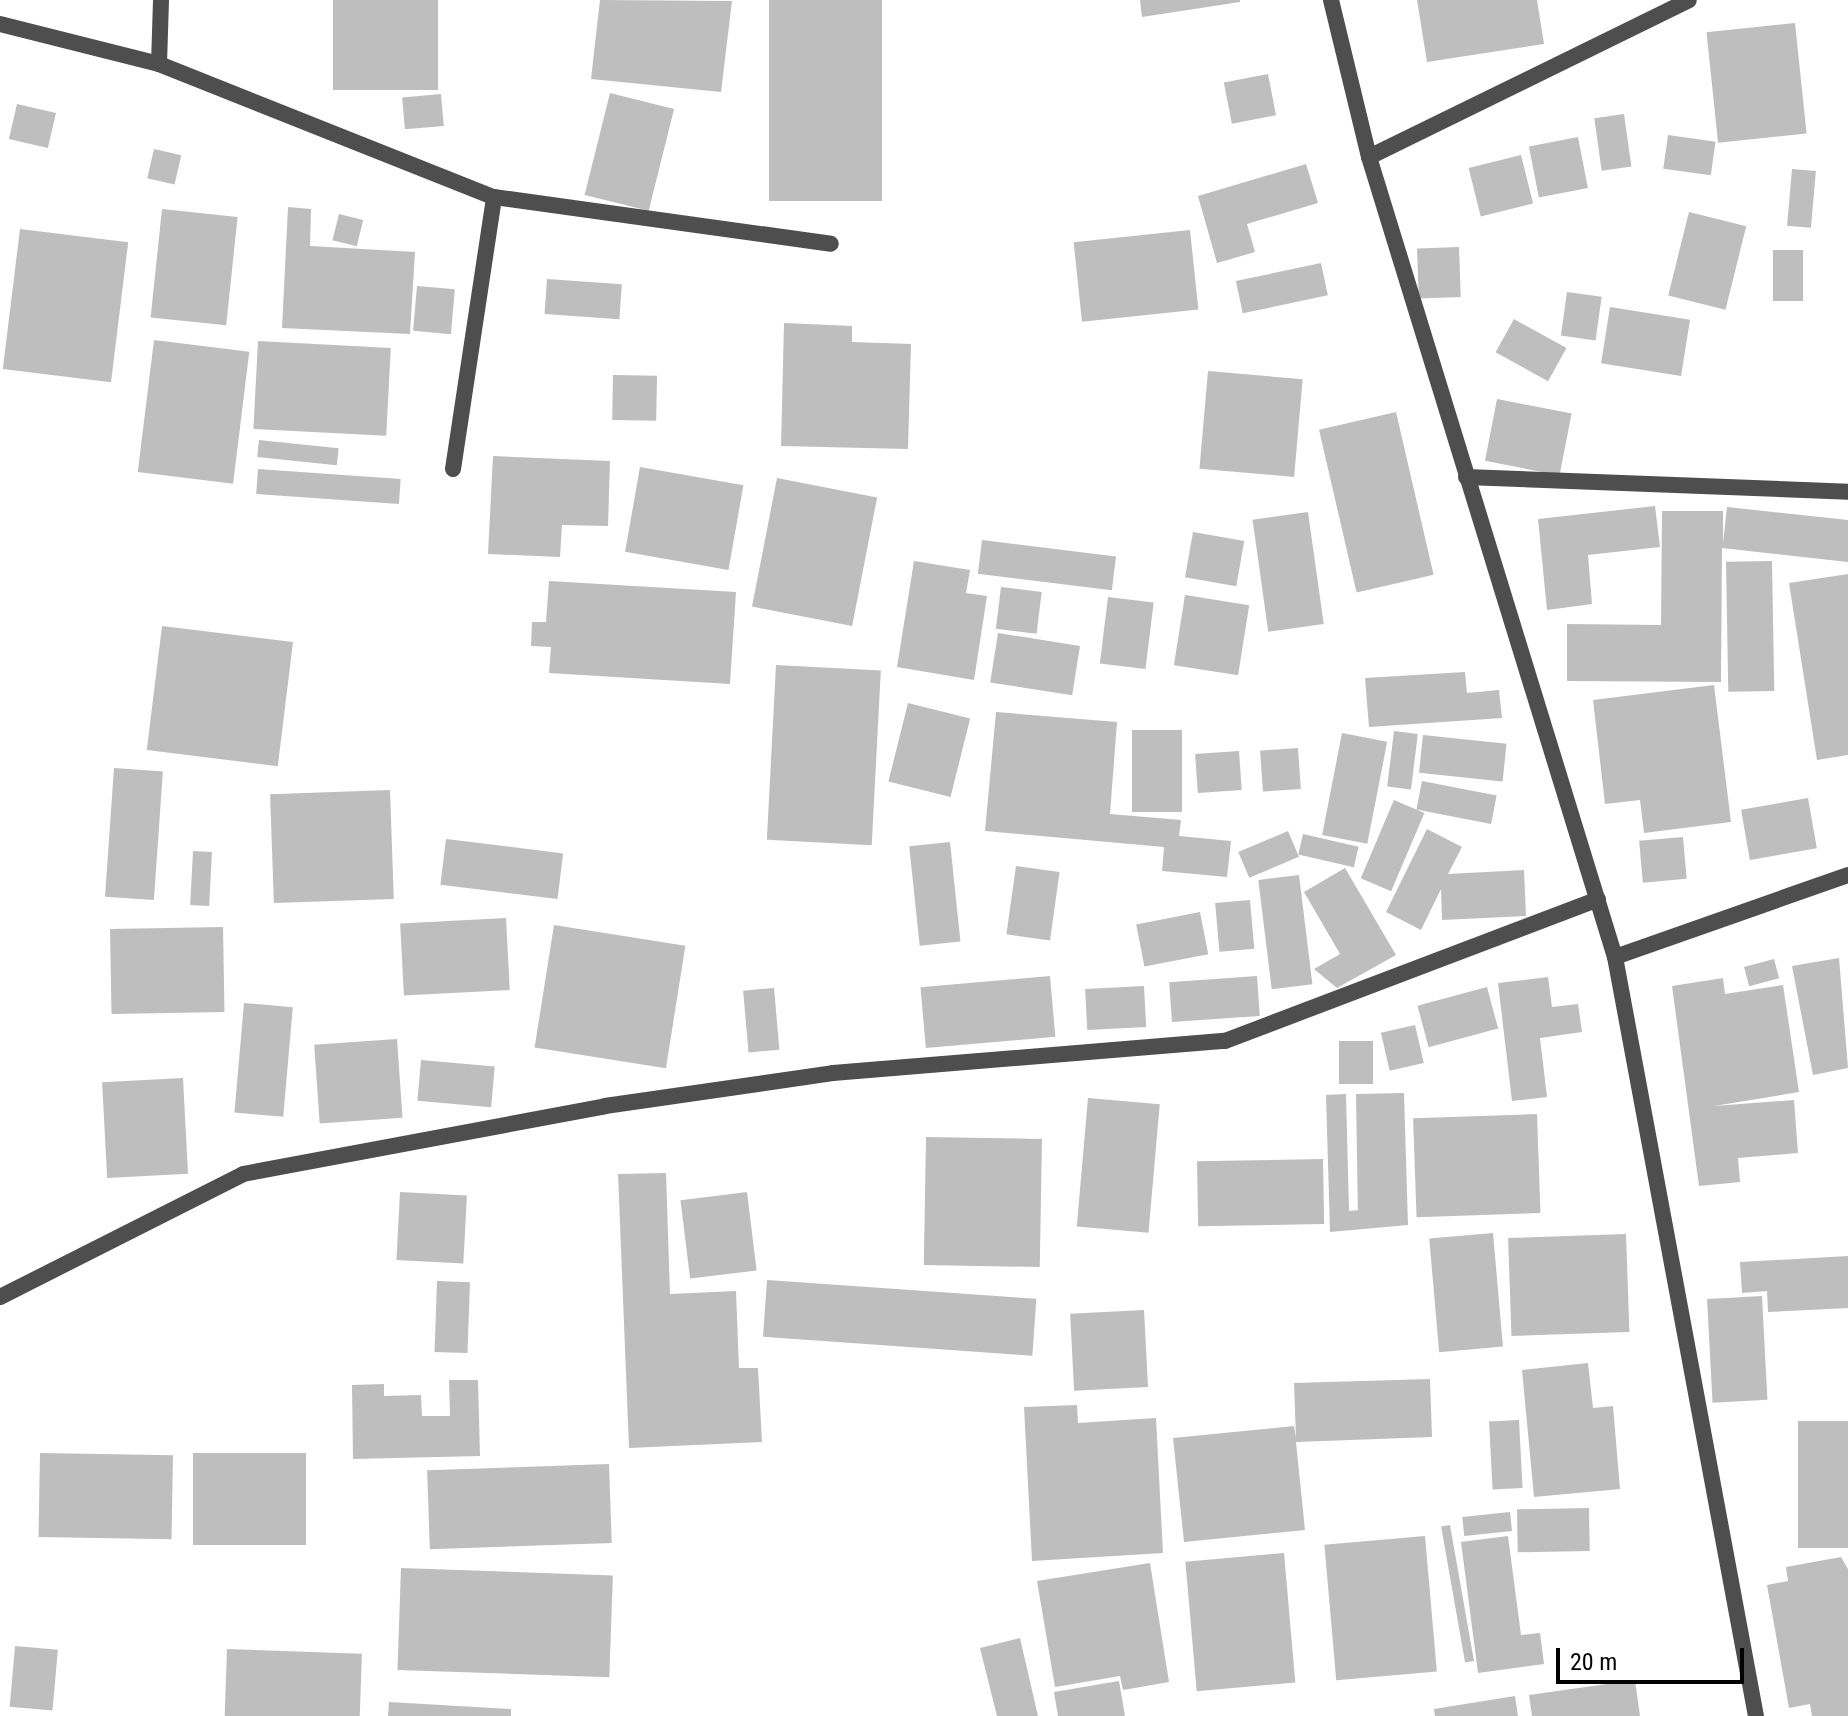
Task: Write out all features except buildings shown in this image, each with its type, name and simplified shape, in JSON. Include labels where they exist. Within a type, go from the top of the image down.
[{"type":"street","points":[[159,64],[161,0]]},
{"type":"street","points":[[1331,0],[1369,157],[1615,957],[1756,1716]]},
{"type":"street","points":[[1369,157],[1689,0]]},
{"type":"street","points":[[0,24],[159,64],[494,197],[831,244]]},
{"type":"street","points":[[453,469],[494,197]]},
{"type":"street","points":[[1466,477],[1848,492]]},
{"type":"street","points":[[1615,957],[1848,875]]},
{"type":"street","points":[[0,1297],[243,1174],[605,1106],[833,1073],[1225,1041],[1598,899]]}]
